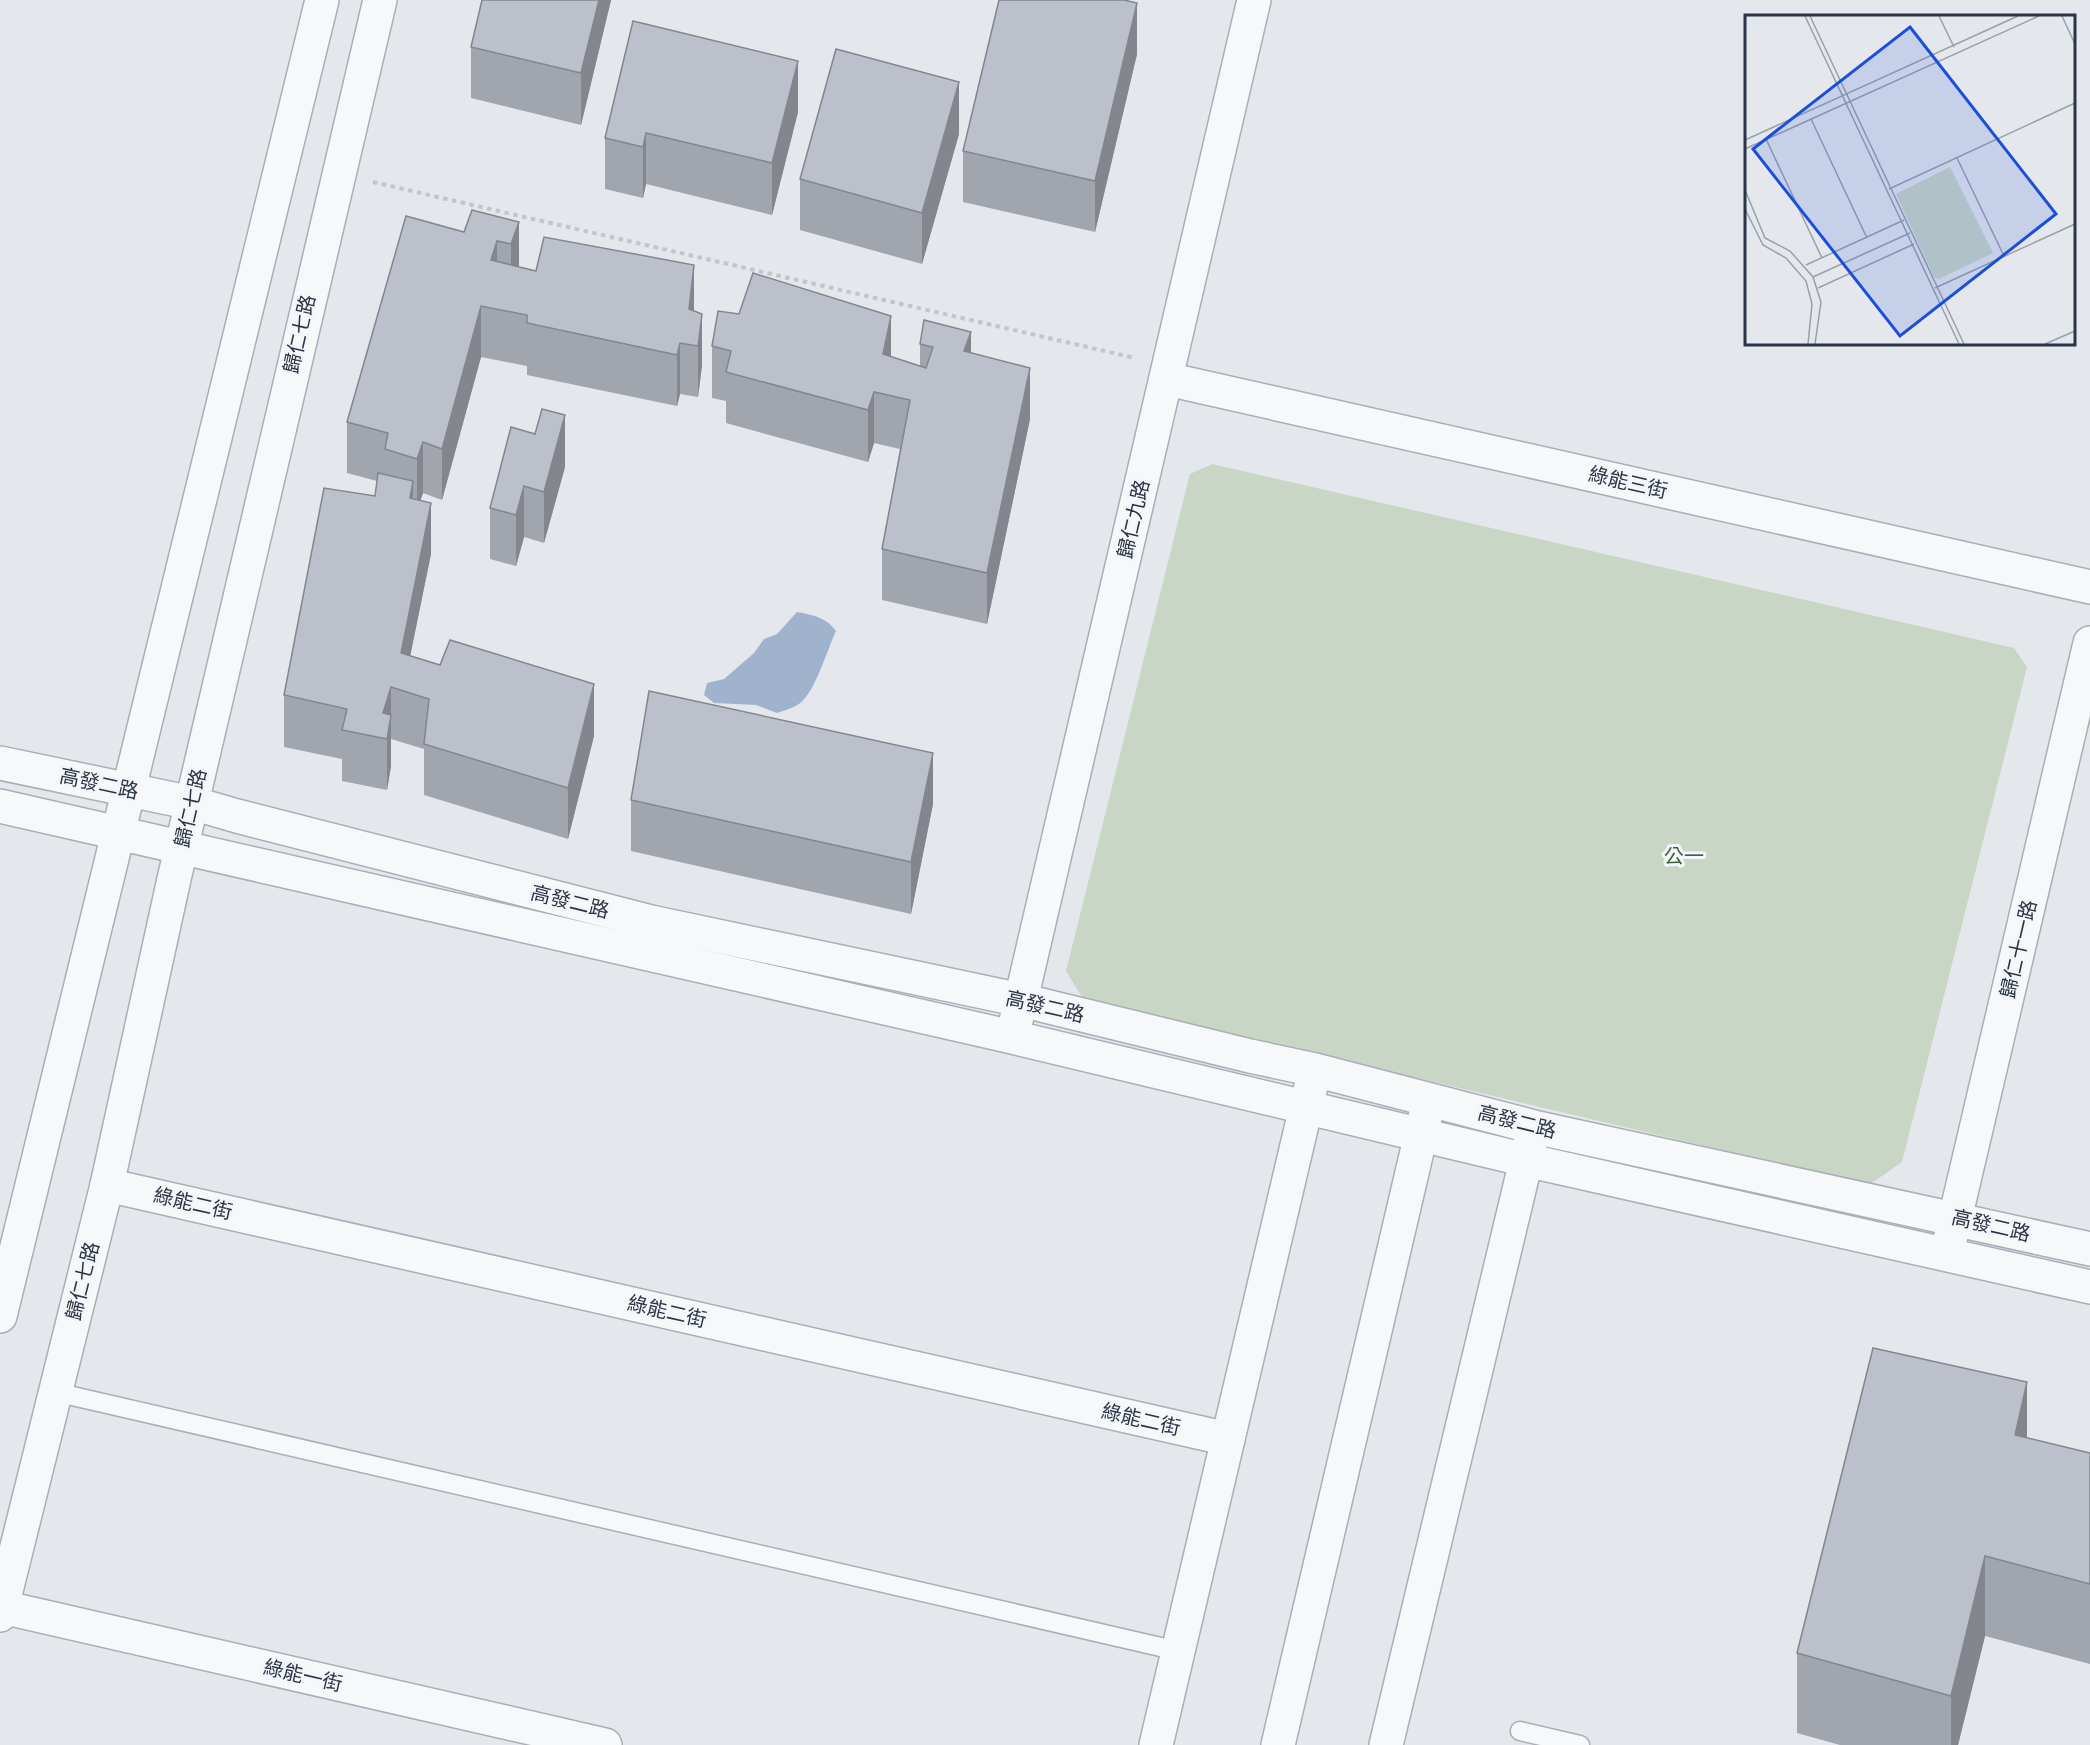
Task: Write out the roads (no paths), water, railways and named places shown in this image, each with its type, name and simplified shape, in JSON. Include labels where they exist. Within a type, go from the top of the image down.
[{"type":"street","points":[[0,1316],[322,0]]},
{"type":"street","name":"歸仁七路","points":[[1,1611],[107,1185],[181,848],[337,174],[380,0]]},
{"type":"street","name":"歸仁九路","points":[[1012,1037],[1254,0]]},
{"type":"street","name":"綠能三街","points":[[1167,379],[2090,587]]},
{"type":"street","name":"歸仁十一路","points":[[1946,1254],[2090,643]]},
{"type":"street","name":"高發二路","points":[[0,763],[192,803],[651,922],[1021,1000],[1315,1070],[1534,1127],[2090,1249]]},
{"type":"street","name":"高發二路","points":[[0,806],[1012,1037],[1526,1160],[2090,1287]]},
{"type":"street","points":[[1156,1745],[1315,1070]]},
{"type":"street","points":[[1278,1745],[1429,1100]]},
{"type":"street","points":[[1386,1745],[1534,1127]]},
{"type":"street","name":"綠能二街","points":[[107,1185],[1228,1439]]},
{"type":"street","name":"綠能一街","points":[[1,1611],[605,1745]]},
{"type":"lane","points":[[55,1392],[1178,1651]]},
{"type":"lane","points":[[1520,1731],[1580,1745]]},
{"type":"water","points":[[797,612],[823,620],[836,631],[810,691],[799,704],[777,713],[756,705],[714,703],[704,695],[707,683],[724,679],[754,653],[764,639],[777,634]]},
{"type":"park label","name":"公一","points":[[1684,856]]}]
